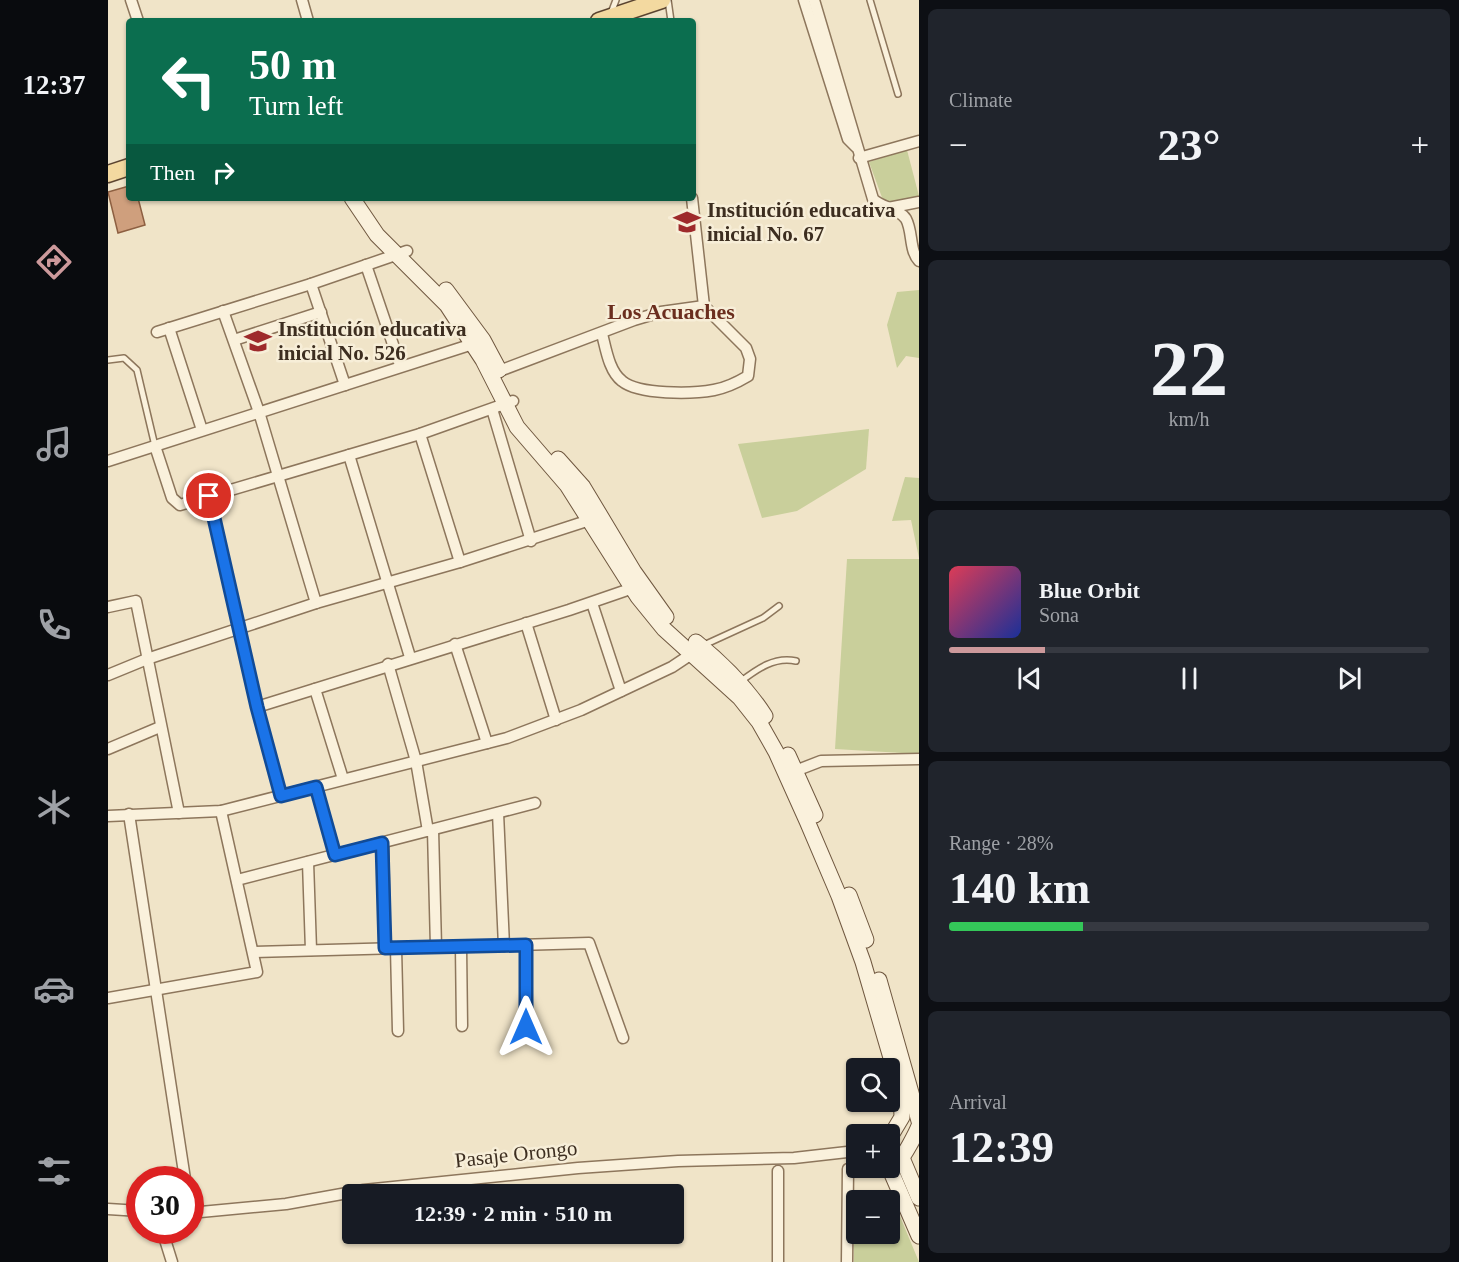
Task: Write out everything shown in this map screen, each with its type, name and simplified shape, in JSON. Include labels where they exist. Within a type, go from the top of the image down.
[{"type":"main road","points":[[607,18],[663,0]]},
{"type":"main road","points":[[108,174],[126,168]]},
{"type":"street","points":[[131,0],[137,18]]},
{"type":"street","points":[[302,0],[307,18]]},
{"type":"street","points":[[804,0],[848,139],[858,153]]},
{"type":"street","points":[[814,0],[873,199],[900,213],[906,220],[915,255],[919,261]]},
{"type":"street","points":[[858,153],[919,141]]},
{"type":"street","points":[[353,201],[377,235],[403,252],[460,307],[477,343],[495,373],[531,541]]},
{"type":"street","points":[[365,201],[403,252]]},
{"type":"street","points":[[602,334],[613,371],[622,382],[664,392],[714,390],[748,376],[750,359],[739,339],[723,327],[704,306],[692,201]]},
{"type":"street","points":[[888,208],[919,202]]},
{"type":"street","points":[[157,332],[311,284],[403,252]]},
{"type":"street","points":[[366,265],[400,365]]},
{"type":"street","points":[[311,284],[345,385]]},
{"type":"street","points":[[495,373],[661,312],[704,306]]},
{"type":"street","points":[[223,311],[259,412],[316,603]]},
{"type":"street","points":[[234,340],[321,312]]},
{"type":"street","points":[[169,328],[202,430]]},
{"type":"street","points":[[108,461],[345,385],[400,365],[477,343]]},
{"type":"street","points":[[155,446],[176,504],[420,434],[503,405]]},
{"type":"street","points":[[503,405],[533,430],[583,487],[633,588],[664,629],[697,650],[739,682],[753,697],[778,735],[863,962],[901,1092],[902,1117],[898,1124]]},
{"type":"street","points":[[420,434],[460,562]]},
{"type":"street","points":[[349,454],[410,657]]},
{"type":"street","points":[[209,496],[257,707],[281,796]]},
{"type":"street","points":[[108,675],[147,659],[316,603],[531,541],[597,518]]},
{"type":"street","points":[[597,518],[670,622],[746,706],[791,772],[857,916],[896,1035],[919,1124],[904,1153],[919,1198]]},
{"type":"street","points":[[257,707],[410,657],[592,603],[633,588]]},
{"type":"street","points":[[108,606],[136,601],[179,813]]},
{"type":"street","points":[[592,603],[621,691]]},
{"type":"street","points":[[526,623],[556,720]]},
{"type":"street","points":[[454,644],[487,743]]},
{"type":"street","points":[[108,816],[129,813],[221,811],[487,743],[556,720],[672,667],[697,650]]},
{"type":"street","points":[[388,664],[416,761],[430,830],[436,947]]},
{"type":"street","points":[[315,689],[344,779]]},
{"type":"street","points":[[108,749],[160,727]]},
{"type":"street","points":[[791,772],[821,761],[919,759]]},
{"type":"street","points":[[316,787],[335,855]]},
{"type":"street","points":[[237,880],[536,803]]},
{"type":"street","points":[[108,998],[257,972],[221,811]]},
{"type":"street","points":[[129,813],[182,1166]]},
{"type":"street","points":[[498,813],[504,946]]},
{"type":"street","points":[[382,843],[398,1031]]},
{"type":"street","points":[[308,862],[311,950]]},
{"type":"street","points":[[254,952],[589,943],[623,1038]]},
{"type":"street","points":[[526,945],[526,1027]]},
{"type":"street","points":[[461,947],[462,1026]]},
{"type":"street","points":[[900,1130],[919,1124]]},
{"type":"street","name":"Pasaje Orongo","points":[[204,1212],[286,1204],[371,1189],[578,1168],[846,1153]]},
{"type":"street","points":[[778,1172],[778,1262]]},
{"type":"street","points":[[847,1262],[848,1178]]},
{"type":"street","points":[[894,1178],[919,1236]]},
{"type":"street","points":[[108,1209],[126,1210]]},
{"type":"street","points":[[166,1244],[172,1262]]},
{"type":"lane","points":[[605,18],[616,0]]},
{"type":"lane","points":[[668,0],[670,18]]},
{"type":"lane","points":[[870,0],[898,94]]},
{"type":"lane","points":[[108,360],[124,358],[129,360],[137,370],[155,446]]},
{"type":"lane","points":[[697,650],[763,618],[779,606]]},
{"type":"lane","points":[[739,682],[770,663],[785,658],[796,661]]},
{"type":"green space","points":[[907,150],[919,196],[884,203],[869,162]]},
{"type":"green space","points":[[919,290],[919,358],[906,356],[897,368],[887,325],[897,292]]},
{"type":"green space","points":[[869,429],[866,469],[797,511],[762,518],[738,444]]},
{"type":"green space","points":[[905,477],[919,478],[919,558],[911,520],[892,521]]},
{"type":"green space","points":[[847,559],[919,559],[919,754],[835,749]]},
{"type":"green space","points":[[900,1216],[919,1262],[854,1262],[854,1244],[900,1244]]},
{"type":"building","points":[[126,187],[126,201],[139,201],[145,225],[118,233],[108,192]]},
{"type":"place","name":"Institución educativa inicial No. 67","points":[[687,222]]},
{"type":"place","name":"Institución educativa inicial No. 526","points":[[258,341]]},
{"type":"district","name":"Los Acuaches","points":[[671,311]]},
{"type":"route","points":[[209,496],[257,707],[281,796],[316,787],[335,855],[382,843],[385,948],[526,945],[526,1027]]}]
